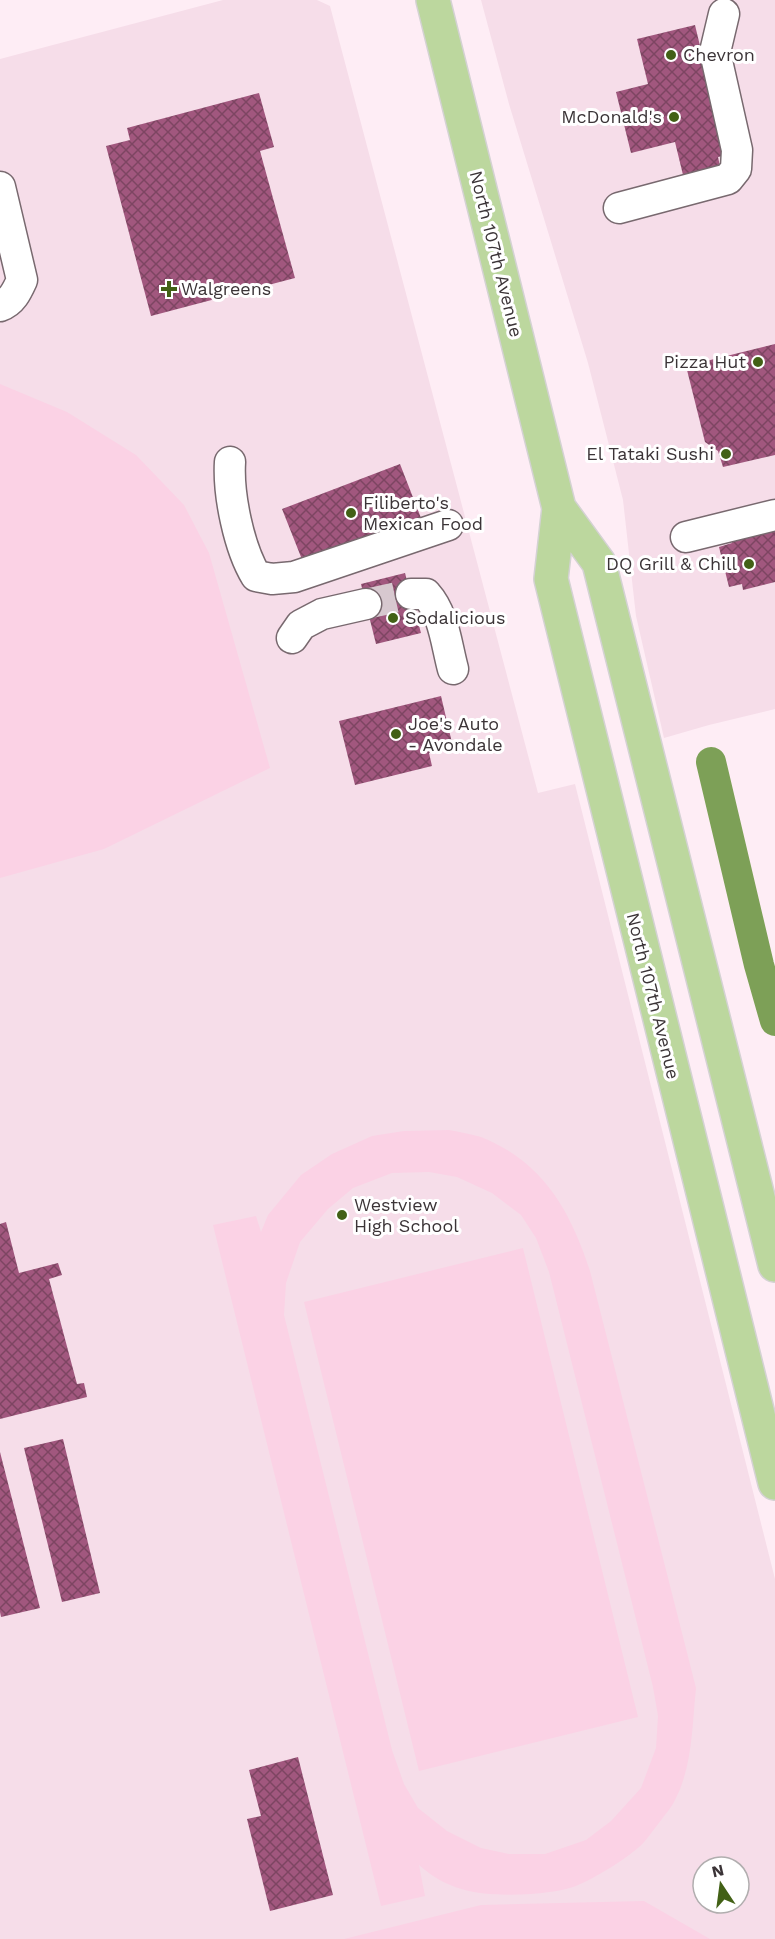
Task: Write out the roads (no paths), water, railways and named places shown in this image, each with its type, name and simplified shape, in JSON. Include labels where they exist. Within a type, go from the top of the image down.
[{"type":"main road","name":"North 107th Avenue","points":[[433,0],[559,508],[551,579],[775,1483]]},
{"type":"main road","name":"North 107th Avenue","points":[[559,508],[598,563],[775,1265]]},
{"type":"lane","points":[[619,208],[728,179],[736,169],[737,150],[716,52],[724,14]]},
{"type":"lane","points":[[0,187],[22,280],[15,294],[0,306]]},
{"type":"lane","points":[[230,462],[228,482],[232,502],[247,562],[256,576],[272,579],[294,577],[448,525]]},
{"type":"lane","points":[[686,537],[775,514]]},
{"type":"lane","points":[[411,594],[426,594],[434,604],[440,616],[453,669]]},
{"type":"lane","points":[[292,638],[301,625],[322,614],[366,604]]},
{"type":"waterway","points":[[711,762],[759,965],[775,1021]]},
{"type":"tunnel","points":[[366,604],[411,594]]},
{"type":"place","name":"Chevron","points":[[671,55]]},
{"type":"place","name":"McDonald's","points":[[674,117]]},
{"type":"place","name":"Walgreens","points":[[169,289]]},
{"type":"place","name":"Pizza Hut","points":[[758,362]]},
{"type":"place","name":"El Tataki Sushi","points":[[726,454]]},
{"type":"place","name":"Filiberto's Mexican Food","points":[[351,513]]},
{"type":"place","name":"DQ Grill & Chill","points":[[749,564]]},
{"type":"place","name":"Sodalicious","points":[[393,618]]},
{"type":"place","name":"Joe's Auto - Avondale","points":[[396,734]]},
{"type":"place","name":"Westview High School","points":[[342,1215]]}]
